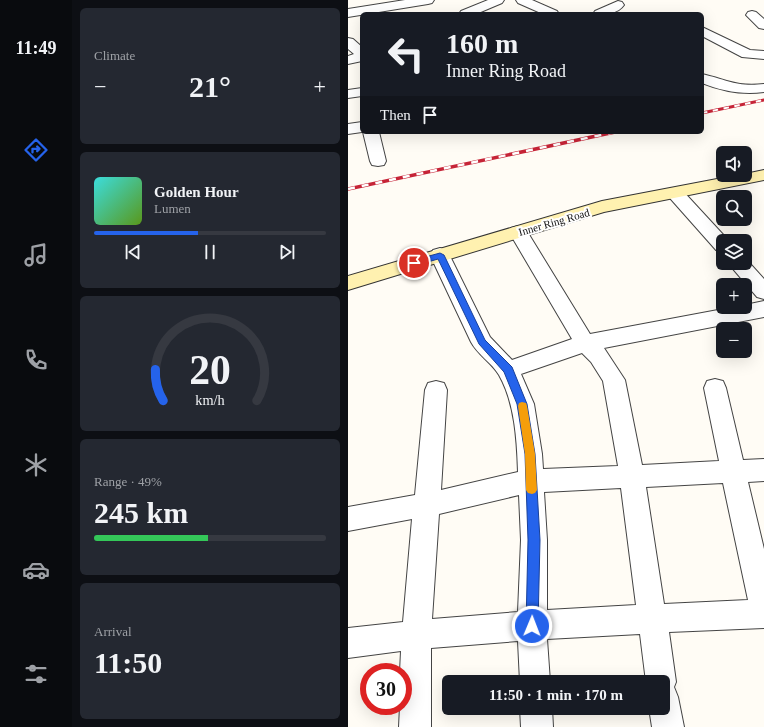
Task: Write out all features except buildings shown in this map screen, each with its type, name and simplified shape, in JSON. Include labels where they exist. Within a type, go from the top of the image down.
[{"type":"main road","points":[[752,167],[764,164]]},
{"type":"main road","name":"Inner Ring Road","points":[[348,270],[595,198],[716,173]]},
{"type":"main road","name":"Inner Ring Road","points":[[348,283],[602,207],[764,175]]},
{"type":"street","points":[[348,13],[428,0]]},
{"type":"street","points":[[470,12],[498,0]]},
{"type":"street","points":[[522,0],[546,10]]},
{"type":"street","points":[[602,12],[618,5]]},
{"type":"street","points":[[752,15],[764,25]]},
{"type":"street","points":[[704,32],[747,54],[764,55]]},
{"type":"street","points":[[348,42],[360,52]]},
{"type":"street","points":[[348,60],[358,58],[360,56]]},
{"type":"street","points":[[704,79],[733,89],[750,90],[764,88]]},
{"type":"street","points":[[348,94],[360,92]]},
{"type":"street","points":[[348,130],[360,127]]},
{"type":"street","points":[[371,134],[378,161]]},
{"type":"street","points":[[675,193],[716,238]]},
{"type":"street","points":[[518,232],[585,343],[599,356],[614,380],[632,477],[660,675]]},
{"type":"street","points":[[440,255],[482,342],[508,370],[522,404],[530,454],[534,540],[532,626],[535,675]]},
{"type":"street","points":[[744,270],[764,292]]},
{"type":"street","points":[[508,370],[585,343],[764,309]]},
{"type":"street","points":[[715,388],[764,610]]},
{"type":"street","points":[[415,727],[416,634],[436,390]]},
{"type":"street","points":[[348,519],[426,505],[531,481],[764,470]]},
{"type":"street","points":[[348,643],[416,634],[651,618],[764,614]]},
{"type":"street","points":[[536,715],[537,727]]},
{"type":"street","points":[[666,715],[668,727]]},
{"type":"railway","points":[[704,113],[764,100]]},
{"type":"railway","points":[[348,189],[606,134]]},
{"type":"slow traffic","points":[[522,406],[530,454],[532,490]]},
{"type":"route","points":[[414,263],[440,255],[482,342],[508,370],[522,404],[530,454],[534,540],[532,626]]}]
